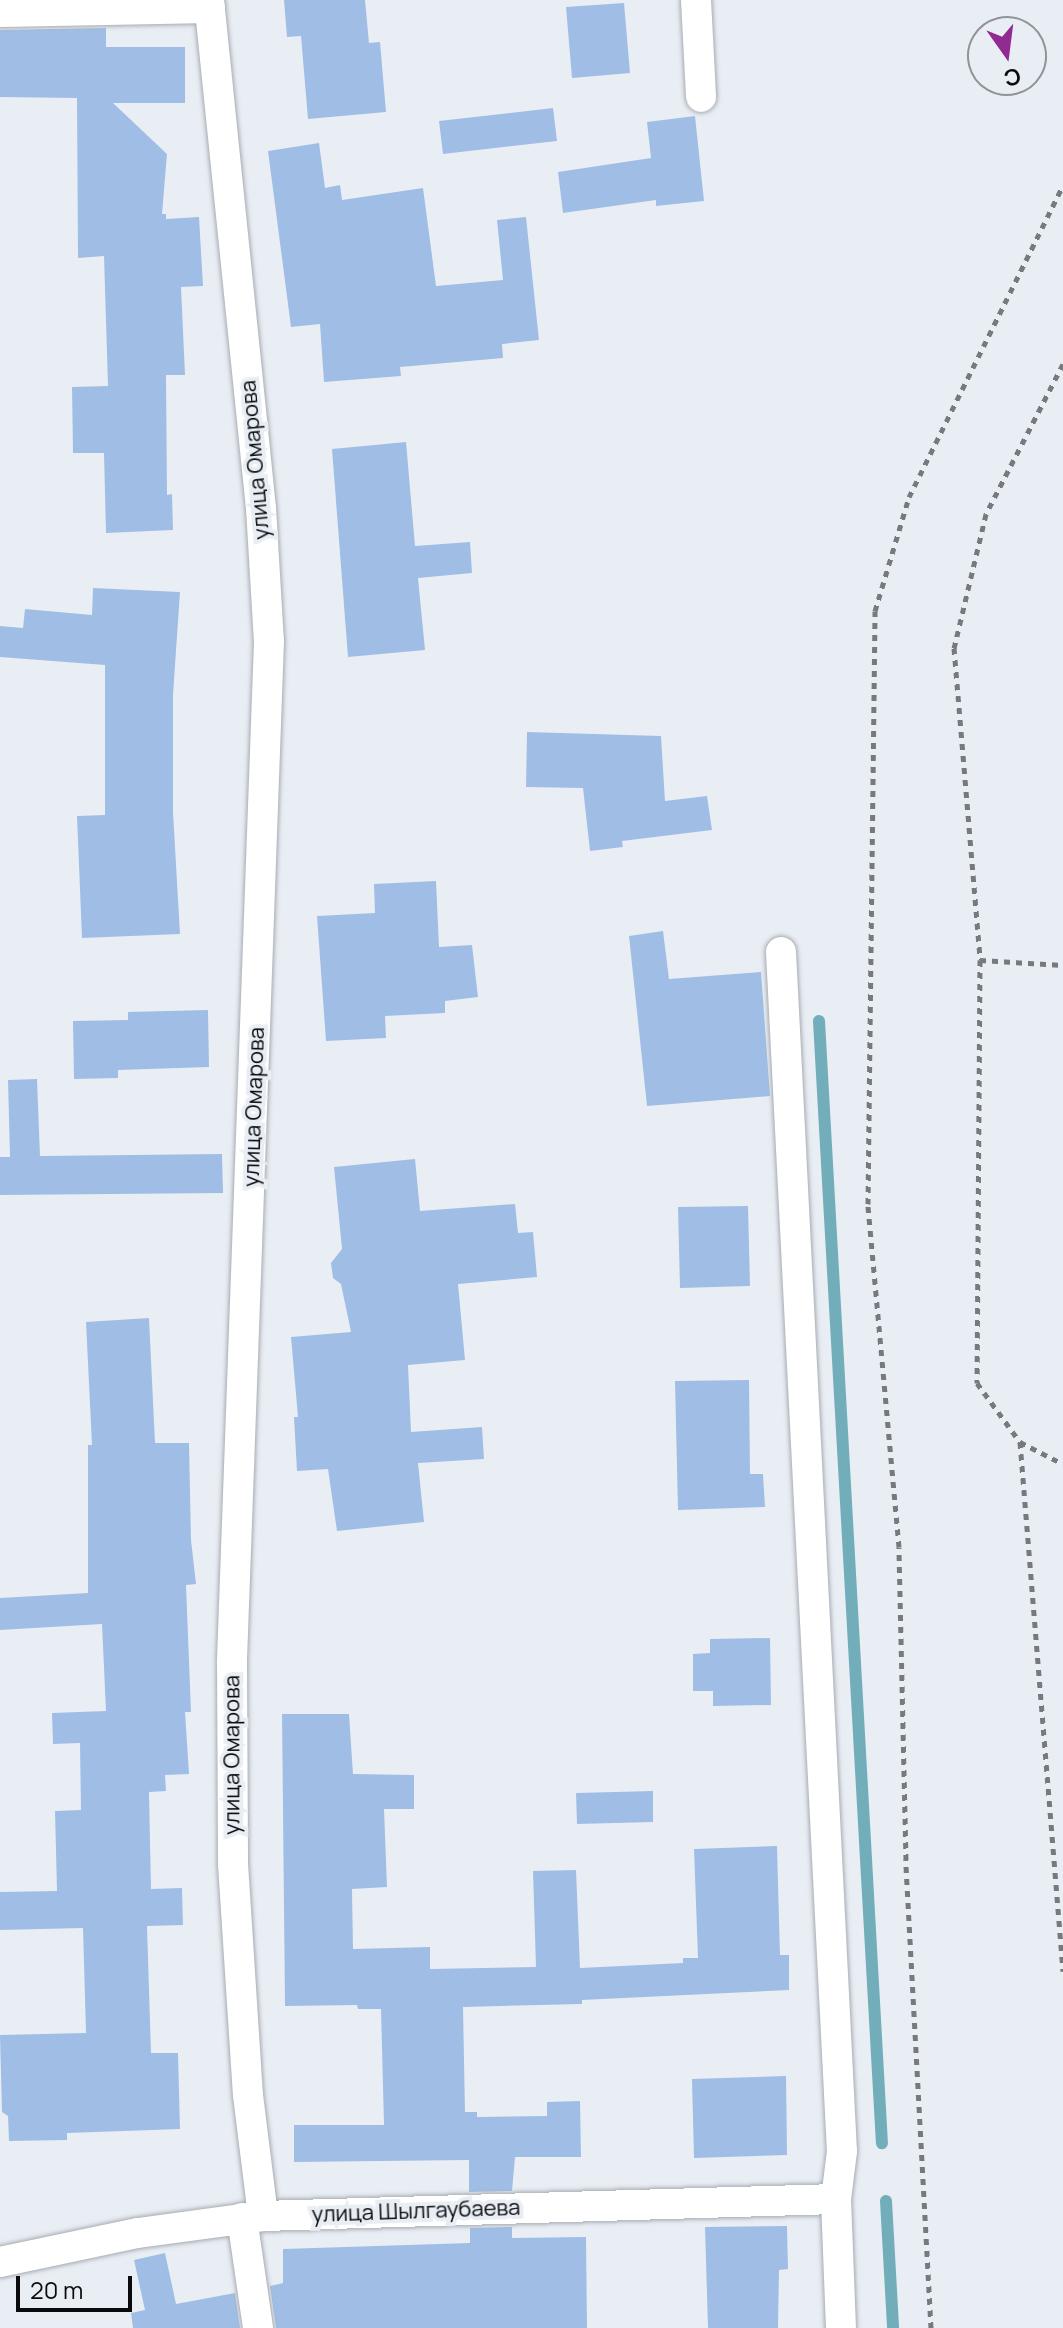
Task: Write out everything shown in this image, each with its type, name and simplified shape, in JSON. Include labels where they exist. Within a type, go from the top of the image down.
[{"type":"street","points":[[696,0],[701,97]]},
{"type":"street","points":[[0,12],[210,4]]},
{"type":"street","name":"улица Омарова","points":[[210,4],[261,508],[269,641],[232,1662],[233,1864],[248,2095],[258,2328]]},
{"type":"street","points":[[781,952],[842,2151],[836,2199],[841,2328]]},
{"type":"street","name":"улица Шылгаубаева","points":[[0,2262],[138,2233],[252,2217],[715,2200],[836,2199]]},
{"type":"path","points":[[931,2328],[906,1860],[899,1547],[868,1204],[875,611],[909,497],[1063,186]]},
{"type":"path","points":[[1063,364],[986,514],[954,648],[980,960],[977,1383],[1020,1442],[1063,1464]]},
{"type":"path","points":[[980,960],[1063,965]]},
{"type":"path","points":[[1020,1442],[1063,1971]]},
{"type":"building","points":[[284,0],[365,0],[369,43],[380,42],[386,112],[308,119],[301,36],[287,37]]},
{"type":"building","points":[[624,3],[630,73],[572,78],[566,7]]},
{"type":"building","points":[[106,28],[106,47],[185,47],[185,103],[113,103],[167,154],[162,214],[166,214],[166,219],[199,217],[203,286],[181,287],[185,375],[166,375],[167,495],[172,494],[173,530],[106,533],[104,453],[73,453],[72,387],[108,386],[104,256],[78,258],[77,98],[0,97],[0,30]]},
{"type":"building","points":[[553,108],[557,141],[443,154],[439,121]]},
{"type":"building","points":[[695,116],[704,201],[656,206],[656,200],[563,213],[558,172],[651,158],[647,122]]},
{"type":"building","points":[[319,143],[325,188],[340,185],[342,200],[423,188],[436,286],[503,280],[497,220],[526,217],[539,340],[502,344],[503,358],[400,367],[401,376],[324,382],[320,324],[291,327],[268,151]]},
{"type":"building","points":[[406,442],[415,546],[470,542],[472,573],[418,578],[425,650],[348,657],[332,449]]},
{"type":"building","points":[[93,588],[180,592],[173,695],[173,812],[180,934],[82,938],[77,816],[105,815],[105,665],[0,657],[0,626],[23,628],[25,609],[92,615]]},
{"type":"building","points":[[527,732],[661,736],[665,801],[707,796],[712,830],[622,841],[623,847],[590,851],[583,788],[526,787]]},
{"type":"building","points":[[436,881],[439,947],[472,945],[478,997],[445,1001],[445,1013],[385,1016],[386,1038],[326,1041],[317,916],[375,913],[374,884]]},
{"type":"building","points":[[663,931],[669,979],[761,972],[770,1096],[647,1106],[629,936]]},
{"type":"building","points":[[208,1010],[209,1067],[118,1070],[118,1078],[74,1079],[73,1021],[128,1020],[128,1012]]},
{"type":"building","points":[[37,1079],[40,1156],[222,1154],[223,1193],[0,1195],[0,1157],[10,1157],[8,1080]]},
{"type":"building","points":[[415,1159],[420,1211],[515,1204],[518,1233],[533,1232],[537,1277],[458,1284],[465,1360],[408,1365],[411,1432],[482,1427],[484,1459],[418,1463],[424,1522],[337,1531],[328,1469],[297,1471],[294,1417],[298,1417],[291,1337],[351,1332],[341,1284],[333,1278],[331,1263],[342,1249],[334,1167]]},
{"type":"building","points":[[748,1206],[750,1286],[680,1288],[678,1207]]},
{"type":"building","points":[[149,1318],[155,1443],[189,1443],[191,1540],[196,1584],[186,1585],[191,1712],[185,1712],[189,1774],[165,1775],[166,1791],[149,1792],[151,1889],[182,1888],[183,1925],[147,1926],[151,2053],[178,2053],[180,2129],[67,2133],[67,2140],[9,2141],[8,2116],[2,2112],[0,2035],[86,2033],[83,1928],[0,1930],[0,1892],[57,1891],[55,1811],[81,1810],[80,1743],[53,1744],[52,1713],[106,1711],[102,1624],[0,1630],[0,1598],[88,1593],[88,1445],[92,1445],[86,1322]]},
{"type":"building","points":[[749,1380],[750,1474],[763,1474],[765,1507],[678,1510],[675,1381]]},
{"type":"building","points":[[770,1638],[771,1705],[713,1706],[713,1691],[693,1691],[693,1654],[710,1653],[710,1639]]},
{"type":"building","points":[[282,1714],[349,1714],[353,1774],[414,1775],[414,1809],[384,1809],[387,1887],[352,1889],[353,1949],[430,1947],[430,1969],[536,1967],[533,1871],[576,1870],[580,1968],[683,1963],[683,1958],[698,1958],[694,1849],[777,1846],[780,1955],[789,1955],[789,1990],[582,2000],[582,2004],[463,2007],[465,2112],[477,2112],[477,2117],[547,2116],[547,2102],[580,2101],[581,2157],[515,2157],[512,2191],[469,2192],[469,2160],[294,2162],[294,2125],[384,2125],[381,2009],[358,2009],[357,2005],[285,2006]]},
{"type":"building","points":[[653,1791],[653,1822],[577,1824],[576,1793]]},
{"type":"building","points":[[786,2076],[787,2155],[694,2158],[692,2079]]},
{"type":"building","points":[[787,2226],[788,2269],[779,2270],[778,2328],[708,2328],[705,2227]]},
{"type":"building","points":[[512,2227],[512,2238],[586,2237],[587,2328],[276,2328],[270,2286],[283,2283],[283,2249],[470,2243],[470,2228]]},
{"type":"building","points":[[165,2253],[176,2304],[235,2293],[240,2328],[133,2328],[131,2313],[145,2310],[134,2260]]},
{"type":"waterway","points":[[819,1021],[882,2143]]},
{"type":"waterway","points":[[886,2201],[893,2328]]}]
